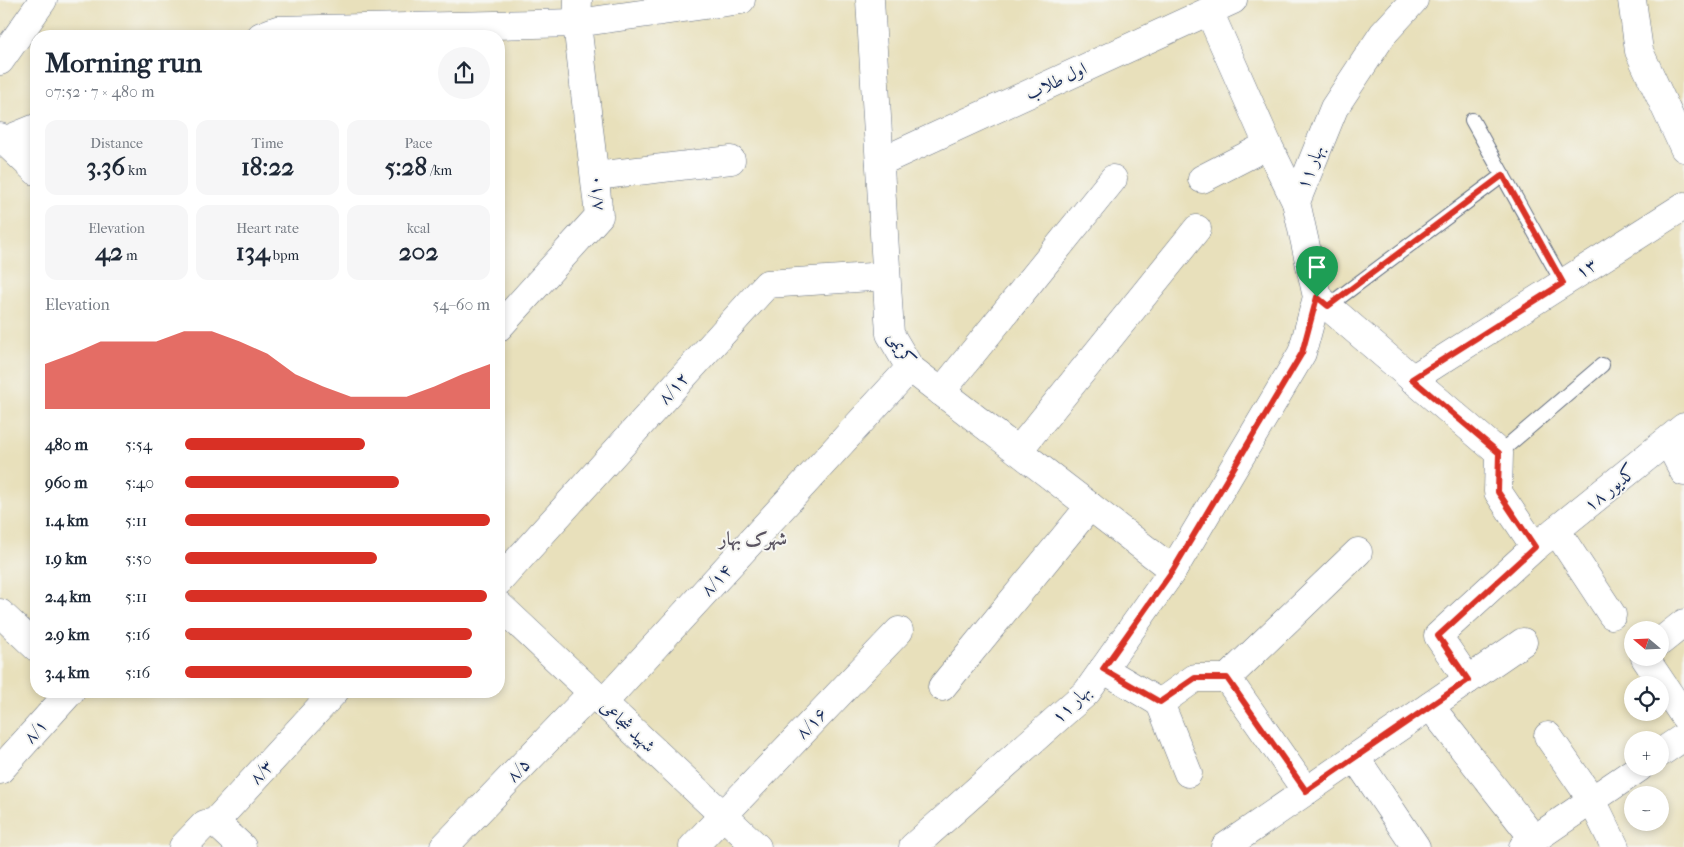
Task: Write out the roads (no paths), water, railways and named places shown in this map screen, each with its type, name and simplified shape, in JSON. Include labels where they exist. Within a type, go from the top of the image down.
[{"type":"street","points":[[0,61],[43,0]]},
{"type":"street","points":[[277,30],[741,0]]},
{"type":"street","name":"کریمی","points":[[870,0],[890,334],[910,368],[1173,570]]},
{"type":"street","name":"بهار ۱۱","points":[[913,847],[1087,692],[1173,570],[1302,353],[1323,302],[1296,202],[1334,108],[1383,34],[1414,0]]},
{"type":"street","points":[[1632,0],[1639,51],[1676,111],[1684,148]]},
{"type":"street","points":[[1221,6],[1268,145],[1296,202]]},
{"type":"street","name":"اول طلاب","points":[[880,162],[1221,6]]},
{"type":"street","name":"۸/۱۰","points":[[505,320],[599,216],[578,12]]},
{"type":"street","points":[[30,130],[2,139],[30,165]]},
{"type":"street","points":[[1202,179],[1268,145]]},
{"type":"street","points":[[594,176],[731,160]]},
{"type":"street","points":[[941,392],[1113,179]]},
{"type":"street","name":"۱۳","points":[[1412,379],[1684,206]]},
{"type":"street","points":[[1018,450],[1197,229]]},
{"type":"street","name":"۸/۱۲","points":[[505,574],[768,284],[886,276]]},
{"type":"street","points":[[1323,302],[1499,453],[1498,492],[1535,547]]},
{"type":"street","name":"۸/۱۴","points":[[597,698],[910,368]]},
{"type":"street","points":[[1676,434],[1684,472]]},
{"type":"street","name":"کدیور ۱۸","points":[[1468,680],[1438,636],[1535,547],[1676,434]]},
{"type":"street","points":[[942,687],[1090,506]]},
{"type":"street","points":[[1556,530],[1612,615]]},
{"type":"street","points":[[1160,702],[1195,678],[1227,678],[1358,552]]},
{"type":"street","name":"شهید شجاعی","points":[[505,611],[756,847]]},
{"type":"street","points":[[0,613],[30,640]]},
{"type":"street","points":[[1669,635],[1684,623]]},
{"type":"street","name":"۸/۱۶","points":[[694,847],[899,631]]},
{"type":"street","points":[[1241,842],[1306,791],[1523,642]]},
{"type":"street","points":[[1650,666],[1684,716]]},
{"type":"street","points":[[1103,669],[1160,702],[1188,773]]},
{"type":"street","points":[[1227,678],[1306,791]]},
{"type":"street","name":"۸/۱","points":[[0,770],[65,698]]},
{"type":"street","name":"۸/۳","points":[[183,847],[205,824],[215,822],[329,698]]},
{"type":"street","name":"۸/۵","points":[[444,847],[597,698]]},
{"type":"street","points":[[1430,706],[1528,843],[1627,776]]},
{"type":"street","points":[[1548,736],[1592,800],[1615,847]]},
{"type":"street","points":[[1669,747],[1684,737]]},
{"type":"street","points":[[1355,757],[1416,847]]},
{"type":"street","points":[[215,822],[242,847]]},
{"type":"lane","points":[[1472,120],[1563,283]]},
{"type":"lane","points":[[1323,302],[1503,175]]},
{"type":"lane","points":[[1499,453],[1602,365]]},
{"type":"district","name":"شهرک بهار","points":[[753,538]]}]
